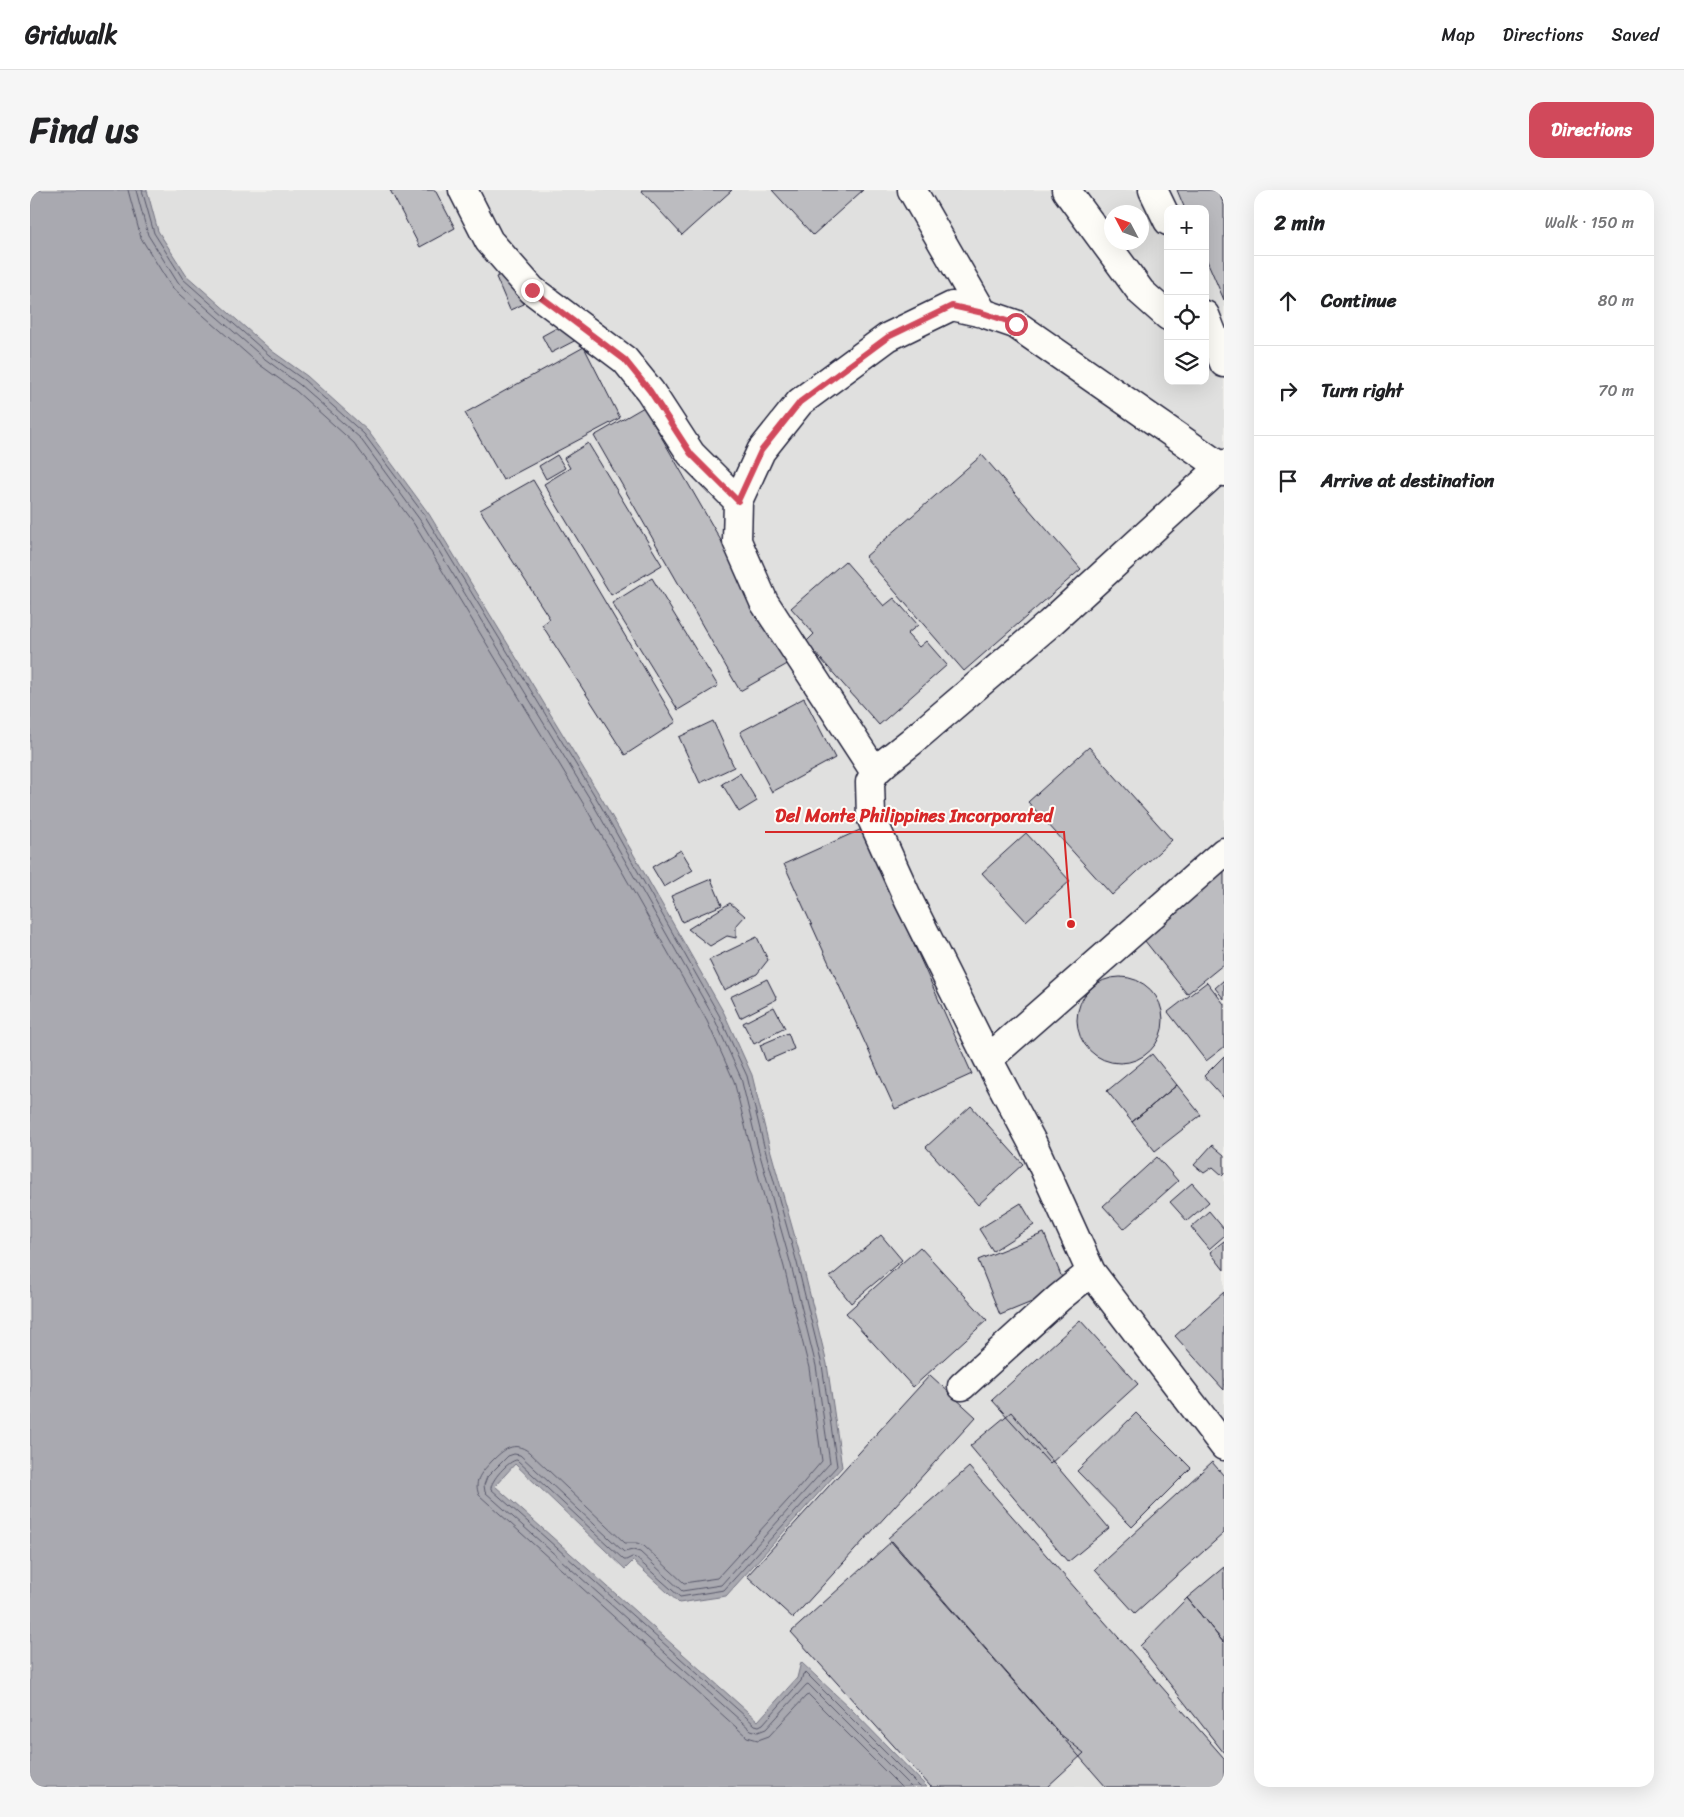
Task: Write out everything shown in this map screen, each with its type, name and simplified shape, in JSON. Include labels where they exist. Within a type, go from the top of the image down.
[{"type":"lane","points":[[463,190],[489,241],[532,290],[625,360],[650,391],[691,454],[738,501]]},
{"type":"lane","points":[[912,190],[983,313]]},
{"type":"lane","points":[[1066,190],[1141,292],[1164,312]]},
{"type":"lane","points":[[1153,190],[1164,213]]},
{"type":"lane","points":[[875,772],[764,602],[737,541],[738,501],[761,451],[800,402],[888,337],[952,306],[983,313],[1016,324],[1223,467],[1049,624],[875,772],[870,782],[871,817],[909,901],[1032,1142],[1091,1272],[1224,1446]]},
{"type":"lane","points":[[1209,325],[1224,364]]},
{"type":"lane","points":[[1209,355],[1224,368]]},
{"type":"lane","points":[[988,1059],[1224,852]]},
{"type":"lane","points":[[962,1386],[1059,1298],[1091,1272]]},
{"type":"shaded area","points":[[147,190],[1224,190],[1224,1787],[927,1787],[802,1662],[797,1678],[758,1722],[495,1486],[515,1464],[625,1569],[633,1561],[678,1603],[726,1596],[842,1467],[802,1262],[769,1145],[752,1075],[602,799],[429,514],[368,431],[307,376],[272,351],[186,275],[158,231]]},
{"type":"water","points":[[30,190],[147,190],[158,231],[186,275],[272,351],[307,376],[368,431],[429,514],[602,799],[724,1013],[752,1075],[827,1364],[842,1467],[726,1596],[679,1603],[633,1561],[625,1569],[515,1464],[495,1486],[758,1721],[797,1678],[801,1662],[850,1708],[927,1787],[30,1787]]},
{"type":"building","points":[[390,190],[435,190],[455,228],[420,247]]},
{"type":"building","points":[[641,190],[732,190],[682,235]]},
{"type":"building","points":[[772,190],[863,190],[813,235]]},
{"type":"building","points":[[1177,190],[1218,190],[1224,205],[1224,300],[1209,265],[1209,205],[1183,205]]},
{"type":"building","points":[[510,271],[524,304],[510,310],[496,277]]},
{"type":"building","points":[[571,320],[580,338],[551,353],[542,336]]},
{"type":"building","points":[[584,347],[620,418],[503,480],[465,413]]},
{"type":"building","points":[[644,407],[791,662],[740,691],[594,436]]},
{"type":"building","points":[[588,443],[662,565],[611,595],[544,484],[570,468],[564,458]]},
{"type":"building","points":[[557,455],[565,468],[546,479],[539,466]]},
{"type":"building","points":[[982,455],[1081,569],[964,671],[865,557]]},
{"type":"building","points":[[533,480],[676,722],[625,755],[542,625],[550,619],[480,510]]},
{"type":"building","points":[[845,561],[884,606],[894,598],[918,625],[907,634],[919,647],[926,641],[947,665],[879,725],[806,642],[814,634],[791,608]]},
{"type":"building","points":[[652,578],[718,686],[678,710],[612,603]]},
{"type":"building","points":[[804,698],[835,758],[772,792],[740,732]]},
{"type":"building","points":[[713,721],[734,767],[700,783],[679,737]]},
{"type":"building","points":[[1089,747],[1172,840],[1112,895],[1028,802]]},
{"type":"building","points":[[740,773],[757,801],[739,812],[722,784]]},
{"type":"building","points":[[862,829],[972,1074],[895,1109],[784,864]]},
{"type":"building","points":[[1026,833],[1070,881],[1026,921],[982,873]]},
{"type":"building","points":[[681,850],[693,870],[664,887],[652,867]]},
{"type":"building","points":[[1224,870],[1224,964],[1187,994],[1141,936]]},
{"type":"building","points":[[711,879],[722,905],[682,922],[671,896]]},
{"type":"building","points":[[730,903],[745,916],[736,926],[736,938],[727,936],[710,946],[688,929]]},
{"type":"building","points":[[757,937],[768,960],[757,974],[724,990],[709,960]]},
{"type":"building","points":[[1120,977],[1137,980],[1156,996],[1160,1003],[1163,1020],[1160,1037],[1144,1056],[1137,1060],[1120,1063],[1103,1060],[1084,1044],[1080,1037],[1077,1020],[1080,1003],[1096,984],[1103,980]]},
{"type":"building","points":[[767,979],[777,999],[740,1018],[730,997]]},
{"type":"building","points":[[1224,980],[1224,999],[1215,988]]},
{"type":"building","points":[[1207,982],[1224,1004],[1224,1047],[1206,1061],[1168,1012]]},
{"type":"building","points":[[774,1007],[785,1028],[754,1044],[743,1023]]},
{"type":"building","points":[[788,1033],[794,1049],[766,1061],[760,1045]]},
{"type":"building","points":[[1152,1054],[1177,1085],[1132,1122],[1107,1091]]},
{"type":"building","points":[[1224,1056],[1224,1098],[1204,1076]]},
{"type":"building","points":[[1177,1085],[1201,1115],[1155,1151],[1132,1122]]},
{"type":"building","points":[[971,1106],[1023,1164],[978,1205],[926,1147]]},
{"type":"building","points":[[1212,1145],[1224,1155],[1224,1173],[1222,1175],[1213,1167],[1204,1173],[1194,1165]]},
{"type":"building","points":[[1157,1157],[1178,1181],[1124,1229],[1103,1206]]},
{"type":"building","points":[[1192,1183],[1209,1202],[1187,1221],[1170,1202]]},
{"type":"building","points":[[1021,1203],[1034,1225],[993,1251],[979,1229]]},
{"type":"building","points":[[1209,1211],[1224,1229],[1224,1236],[1209,1249],[1191,1227]]},
{"type":"building","points":[[1044,1233],[1066,1288],[1000,1315],[978,1260]]},
{"type":"building","points":[[881,1235],[902,1260],[851,1303],[830,1277]]},
{"type":"building","points":[[1224,1241],[1224,1270],[1210,1252]]},
{"type":"building","points":[[920,1247],[987,1320],[913,1387],[846,1313]]},
{"type":"building","points":[[1224,1292],[1224,1390],[1175,1336]]},
{"type":"building","points":[[1080,1320],[1138,1384],[1050,1464],[992,1400]]},
{"type":"building","points":[[930,1375],[976,1417],[793,1618],[747,1576]]},
{"type":"building","points":[[1011,1412],[1109,1528],[1068,1562],[970,1446]]},
{"type":"building","points":[[1136,1413],[1191,1468],[1132,1527],[1077,1471]]},
{"type":"building","points":[[1212,1462],[1224,1476],[1224,1533],[1135,1613],[1095,1569]]},
{"type":"building","points":[[969,1467],[1224,1758],[1224,1787],[1106,1787],[888,1538]]},
{"type":"building","points":[[892,1541],[1060,1734],[1084,1753],[1047,1787],[931,1787],[791,1632]]},
{"type":"building","points":[[1224,1567],[1224,1643],[1187,1598]]},
{"type":"building","points":[[1187,1598],[1224,1643],[1224,1753],[1140,1646]]},
{"type":"place","name":"Del Monte Philippines Incorporated","points":[[1071,924]]},
{"type":"route","points":[[532,290],[625,360],[650,391],[691,454],[738,501],[761,451],[800,402],[888,337],[952,306],[983,313],[1016,324]]}]
